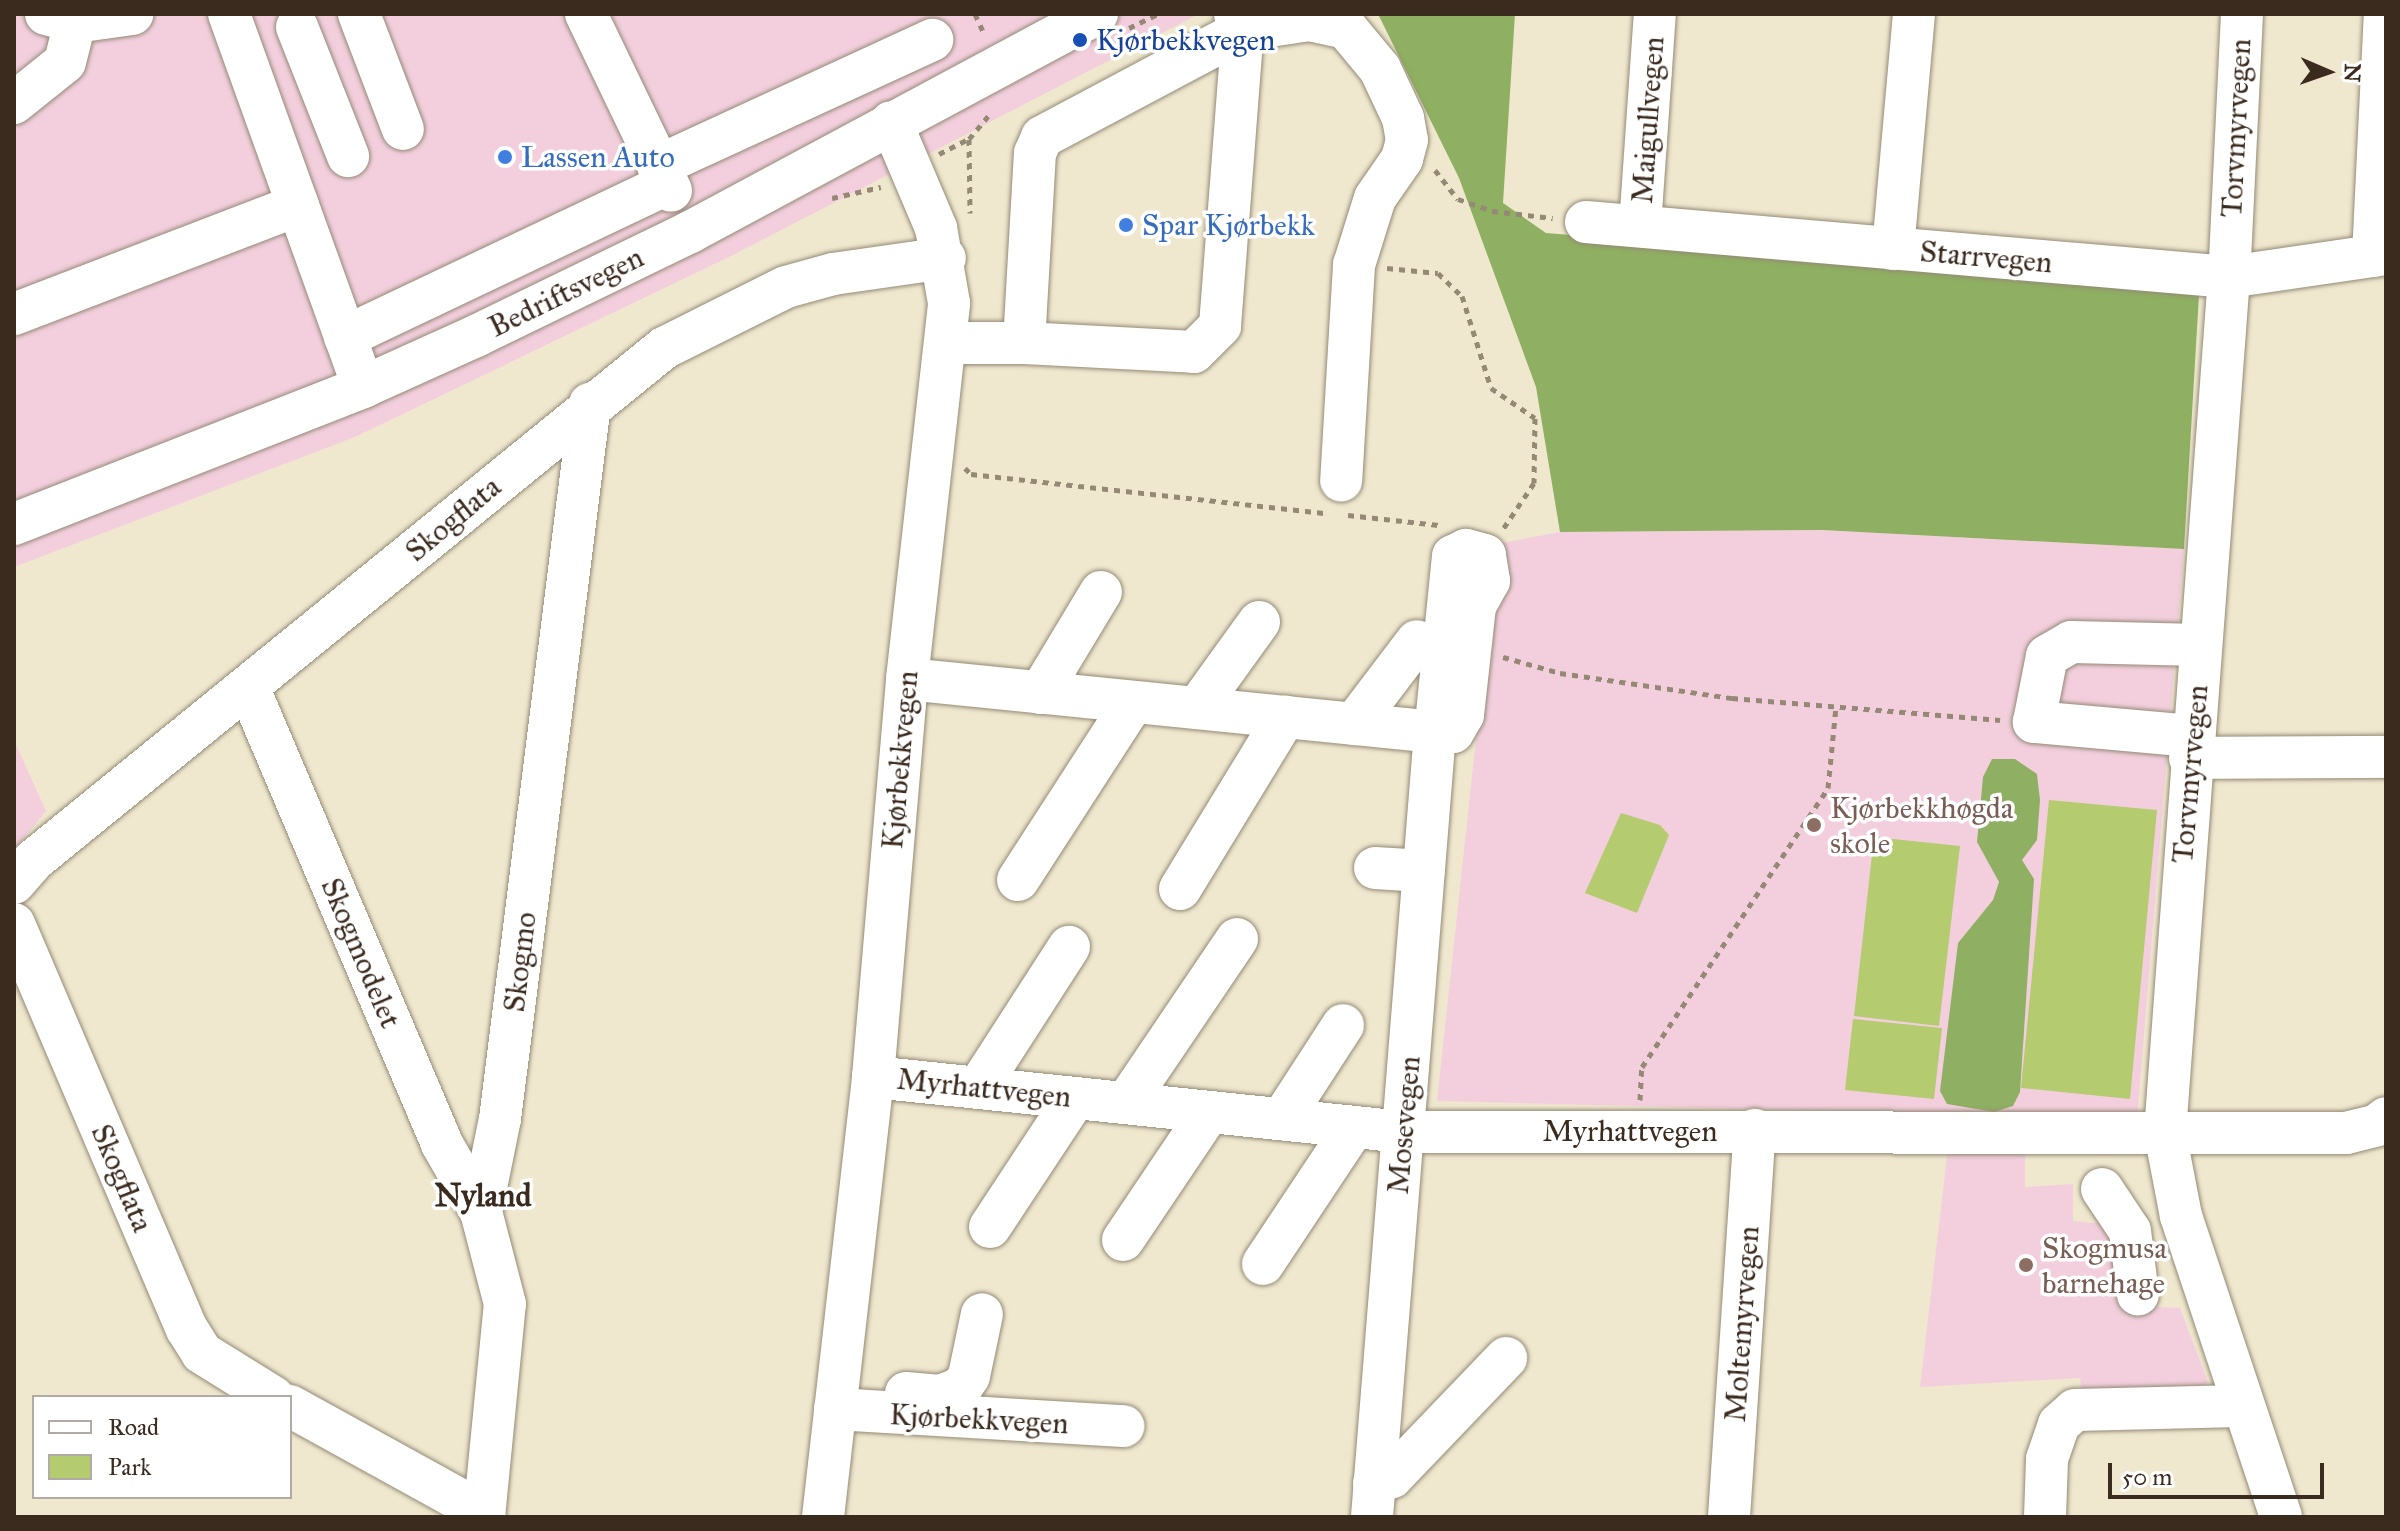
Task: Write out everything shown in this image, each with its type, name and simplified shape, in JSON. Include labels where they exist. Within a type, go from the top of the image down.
[{"type":"street","points":[[14,103],[65,62],[60,18],[132,14]]},
{"type":"street","points":[[359,14],[403,129]]},
{"type":"street","name":"Bedriftsvegen","points":[[14,524],[363,387],[690,232],[1097,14]]},
{"type":"street","name":"Maigullvegen","points":[[1640,226],[1655,14]]},
{"type":"street","points":[[1893,249],[1914,14]]},
{"type":"street","name":"Torvmyrvegen","points":[[2242,14],[2229,277],[2191,747],[2165,1133],[2181,1216],[2241,1406],[2281,1517]]},
{"type":"street","points":[[2380,255],[2385,14]]},
{"type":"street","points":[[599,19],[663,175],[690,232]]},
{"type":"street","points":[[348,156],[312,20],[235,32],[363,387]]},
{"type":"street","points":[[1024,343],[1035,153],[1042,137],[1239,22],[1309,20],[1346,28],[1380,69],[1403,118],[1407,140],[1402,159],[1375,198],[1354,265],[1341,481]]},
{"type":"street","points":[[946,343],[1024,343],[1194,352],[1220,326],[1239,22]]},
{"type":"street","points":[[345,337],[932,40]]},
{"type":"street","name":"Kjørbekkvegen","points":[[823,1517],[873,1077],[907,679],[958,244],[891,122]]},
{"type":"street","points":[[14,314],[298,205]]},
{"type":"street","name":"Starrvegen","points":[[1586,222],[2229,277],[2380,255]]},
{"type":"street","name":"Skogflata","points":[[14,883],[34,860],[249,689],[590,404],[664,348],[786,287],[958,244]]},
{"type":"street","name":"Skogmo","points":[[484,1515],[505,1304],[481,1212],[500,1119],[590,404]]},
{"type":"street","points":[[907,679],[1453,732],[1463,715],[1475,606],[1489,581],[1469,556]]},
{"type":"street","name":"Mosevegen","points":[[1373,1500],[1435,732],[1469,556]]},
{"type":"street","points":[[1040,693],[1101,592]]},
{"type":"street","points":[[1197,708],[1259,622]]},
{"type":"street","points":[[1354,724],[1417,641]]},
{"type":"street","points":[[2201,645],[2071,642],[2047,656],[2034,722],[2191,747],[2386,757]]},
{"type":"street","name":"Skogmodelet","points":[[249,689],[442,1144],[481,1212]]},
{"type":"street","points":[[1018,880],[1133,702]]},
{"type":"street","points":[[1180,889],[1285,717]]},
{"type":"street","points":[[1375,868],[1424,871]]},
{"type":"street","name":"Skogflata","points":[[14,924],[187,1329],[202,1353],[270,1395]]},
{"type":"street","points":[[1126,1103],[1237,939]]},
{"type":"street","points":[[978,1088],[1069,947]]},
{"type":"street","points":[[1282,1119],[1343,1025]]},
{"type":"street","name":"Myrhattvegen","points":[[873,1077],[1403,1132],[2346,1133],[2386,1118]]},
{"type":"street","points":[[990,1227],[1075,1098]]},
{"type":"street","points":[[1123,1240],[1209,1112]]},
{"type":"street","points":[[1263,1264],[1354,1127]]},
{"type":"street","name":"Moltemyrvegen","points":[[1729,1517],[1755,1130]]},
{"type":"street","points":[[2102,1189],[2130,1231],[2138,1295]]},
{"type":"street","points":[[2130,1231],[2181,1216]]},
{"type":"street","points":[[836,1398],[952,1394],[969,1376],[982,1314]]},
{"type":"street","points":[[1373,1500],[1506,1358]]},
{"type":"street","name":"Kjørbekkvegen","points":[[836,1398],[1123,1426]]},
{"type":"street","points":[[2045,1517],[2047,1459],[2059,1424],[2075,1410],[2241,1406]]},
{"type":"street","points":[[292,1407],[484,1515]]},
{"type":"path","points":[[958,244],[969,139]]},
{"type":"path","points":[[1407,140],[1458,199],[1492,211],[1586,222]]},
{"type":"path","points":[[959,462],[971,474],[1443,526],[1469,556],[1534,483],[1535,418],[1491,388],[1462,296],[1438,273],[1354,265]]},
{"type":"path","points":[[1470,653],[1560,673],[1670,689],[2034,722]]},
{"type":"path","points":[[1639,1131],[1642,1067],[1828,788],[1836,706]]},
{"type":"shaded area","points":[[14,14],[1199,14],[729,257],[355,437],[14,567]]},
{"type":"shaded area","name":"Kjørbekkhøgda skole","points":[[1822,530],[2184,549],[2137,1119],[1437,1101],[1497,544],[1560,532]]},
{"type":"shaded area","points":[[14,740],[46,811],[14,850]]},
{"type":"shaded area","name":"Skogmusa barnehage","points":[[1948,1148],[2025,1148],[2025,1187],[2073,1184],[2073,1221],[2114,1225],[2122,1305],[2180,1308],[2208,1382],[2195,1397],[2082,1399],[2080,1378],[1920,1387]]},
{"type":"green space","points":[[1378,14],[1515,14],[1503,203],[1546,233],[2091,277],[2199,295],[2184,549],[1822,530],[1560,532],[1536,387],[1459,178]]},
{"type":"green space","points":[[1992,759],[2015,759],[2037,774],[2040,800],[2037,840],[2022,860],[2034,879],[2020,1092],[2013,1106],[1994,1112],[1947,1104],[1940,1091],[1958,943],[1993,900],[1999,882],[1977,842],[1983,777]]},
{"type":"green space","points":[[2049,800],[2157,810],[2130,1099],[2021,1088]]},
{"type":"green space","points":[[1621,813],[1660,825],[1669,835],[1637,913],[1585,893]]},
{"type":"green space","points":[[1874,837],[1960,846],[1939,1026],[1854,1016]]},
{"type":"green space","points":[[1853,1019],[1942,1028],[1934,1099],[1845,1090]]},
{"type":"place","name":"Kjørbekkvegen","points":[[1080,40]]},
{"type":"place","name":"Lassen Auto","points":[[505,157]]},
{"type":"place","name":"Spar Kjørbekk","points":[[1126,225]]},
{"type":"place","name":"Kjørbekkhøgda skole","points":[[1814,825]]},
{"type":"place","name":"Skogmusa barnehage","points":[[2026,1265]]},
{"type":"district","name":"Nyland","points":[[483,1196]]}]
